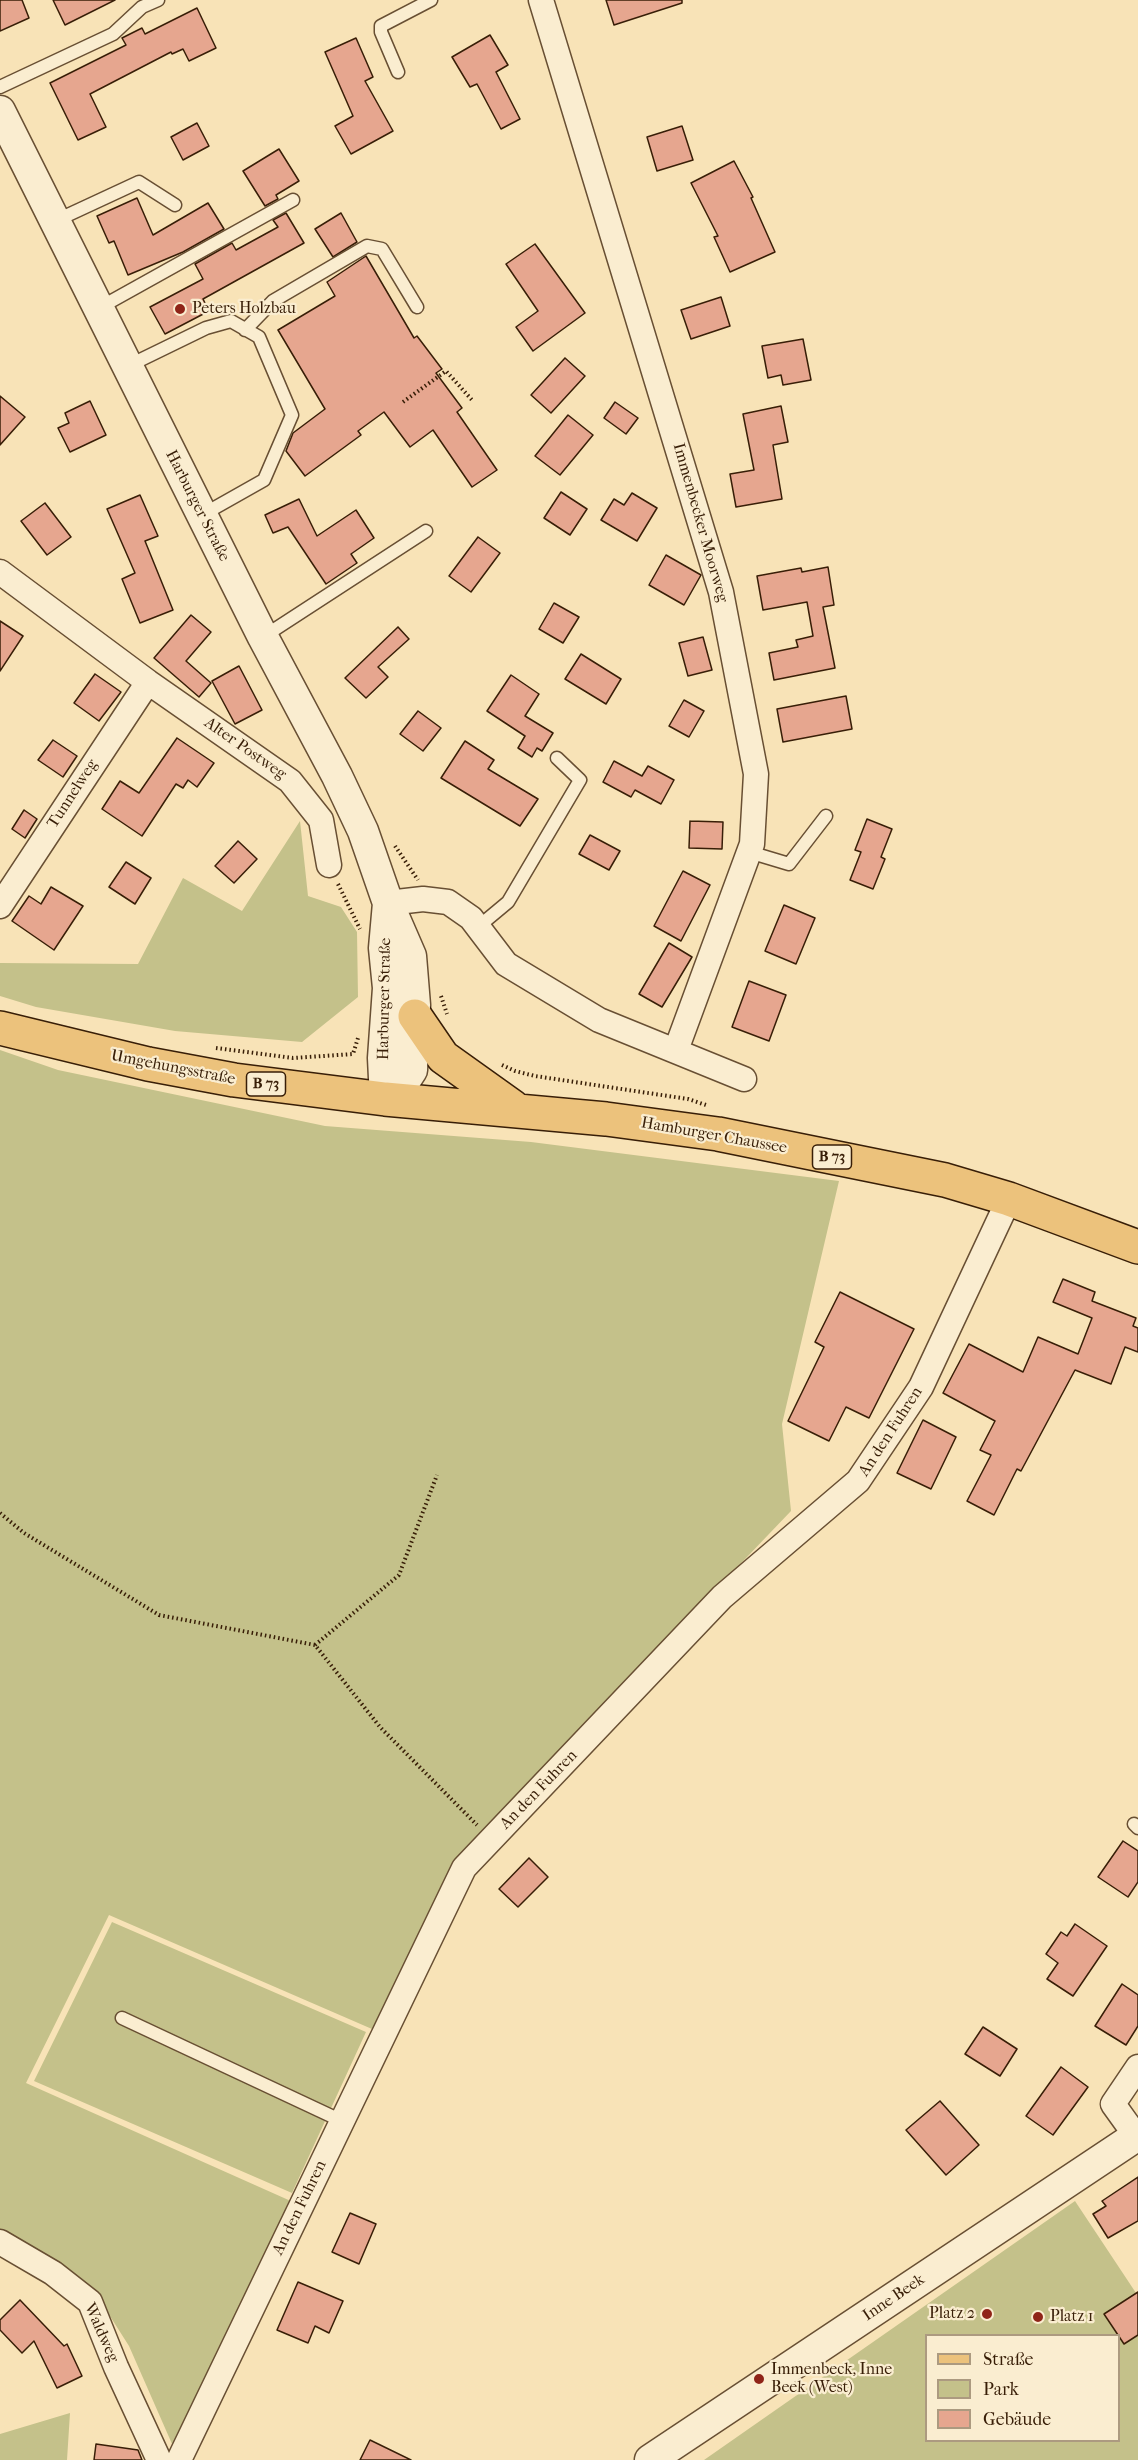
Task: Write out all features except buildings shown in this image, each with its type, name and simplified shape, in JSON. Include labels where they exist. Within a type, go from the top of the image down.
[{"type":"main road","points":[[415,1016],[443,1057],[480,1086],[517,1110]]},
{"type":"main road","name":"Umgehungsstraße","points":[[0,1028],[72,1047],[223,1078],[385,1099]]},
{"type":"main road","name":"Hamburger Chaussee","points":[[385,1099],[606,1119],[718,1134],[945,1180],[1010,1200],[1138,1247]]},
{"type":"street","name":"Immenbecker Moorweg","points":[[541,0],[722,591],[756,774],[752,844],[676,1050]]},
{"type":"street","name":"Harburger Straße","points":[[0,111],[263,637],[337,776],[363,831],[388,903],[411,956],[415,1016],[412,1070],[399,1090],[385,1099],[383,1058],[388,988],[384,948],[388,903]]},
{"type":"street","name":"Alter Postweg","points":[[0,572],[148,682],[290,781],[321,820],[329,865]]},
{"type":"street","name":"Tunnelweg","points":[[0,906],[148,682]]},
{"type":"street","points":[[388,903],[423,899],[448,902],[471,918],[506,964],[599,1020],[744,1079]]},
{"type":"street","name":"An den Fuhren","points":[[179,2460],[464,1868],[722,1597],[858,1481],[921,1387],[1010,1200]]},
{"type":"street","points":[[1137,2136],[1113,2104],[1138,2067]]},
{"type":"street","name":"Inne Beek","points":[[650,2460],[1137,2136]]},
{"type":"street","name":"Waldweg","points":[[0,2242],[53,2273],[90,2302],[116,2367],[159,2460]]},
{"type":"lane","points":[[0,87],[113,34],[142,7],[158,0]]},
{"type":"lane","points":[[398,72],[381,32],[381,26],[431,0]]},
{"type":"lane","points":[[55,221],[140,182],[175,206]]},
{"type":"lane","points":[[99,308],[293,200]]},
{"type":"lane","points":[[245,330],[273,301],[367,246],[382,249],[417,307]]},
{"type":"lane","points":[[128,366],[206,328],[231,321],[259,337],[292,415],[264,480],[202,515]]},
{"type":"lane","points":[[263,637],[426,531]]},
{"type":"lane","points":[[478,927],[508,902],[580,780],[557,758]]},
{"type":"lane","points":[[748,852],[789,864],[826,816]]},
{"type":"lane","points":[[122,2018],[342,2121]]},
{"type":"path","points":[[403,402],[446,371],[472,400]]},
{"type":"path","points":[[329,865],[361,930]]},
{"type":"path","points":[[293,1058],[353,1054],[360,1032]]},
{"type":"path","points":[[315,1645],[399,1575],[437,1475]]},
{"type":"path","points":[[0,1513],[24,1533],[159,1615],[315,1645],[380,1727],[491,1839]]},
{"type":"green space","points":[[300,821],[308,896],[341,907],[357,932],[358,997],[302,1042],[175,1031],[36,1007],[0,996],[0,963],[138,964],[183,878],[242,911]]},
{"type":"green space","points":[[0,1050],[58,1070],[325,1126],[531,1142],[839,1181],[782,1424],[791,1511],[481,1835],[372,2029],[109,1915],[26,2083],[293,2202],[176,2453],[129,2346],[101,2302],[0,2231]]},
{"type":"green space","points":[[112,1922],[366,2032],[292,2193],[34,2081]]},
{"type":"green space","points":[[1075,2201],[1138,2296],[1138,2460],[704,2460]]},
{"type":"green space","points":[[70,2413],[67,2460],[0,2460],[0,2434]]},
{"type":"place","name":"Peters Holzbau","points":[[180,309]]},
{"type":"place","name":"Platz 2","points":[[987,2314]]},
{"type":"place","name":"Platz 1","points":[[1038,2317]]},
{"type":"place","name":"Immenbeck, Inne Beek (West)","points":[[759,2379]]}]
